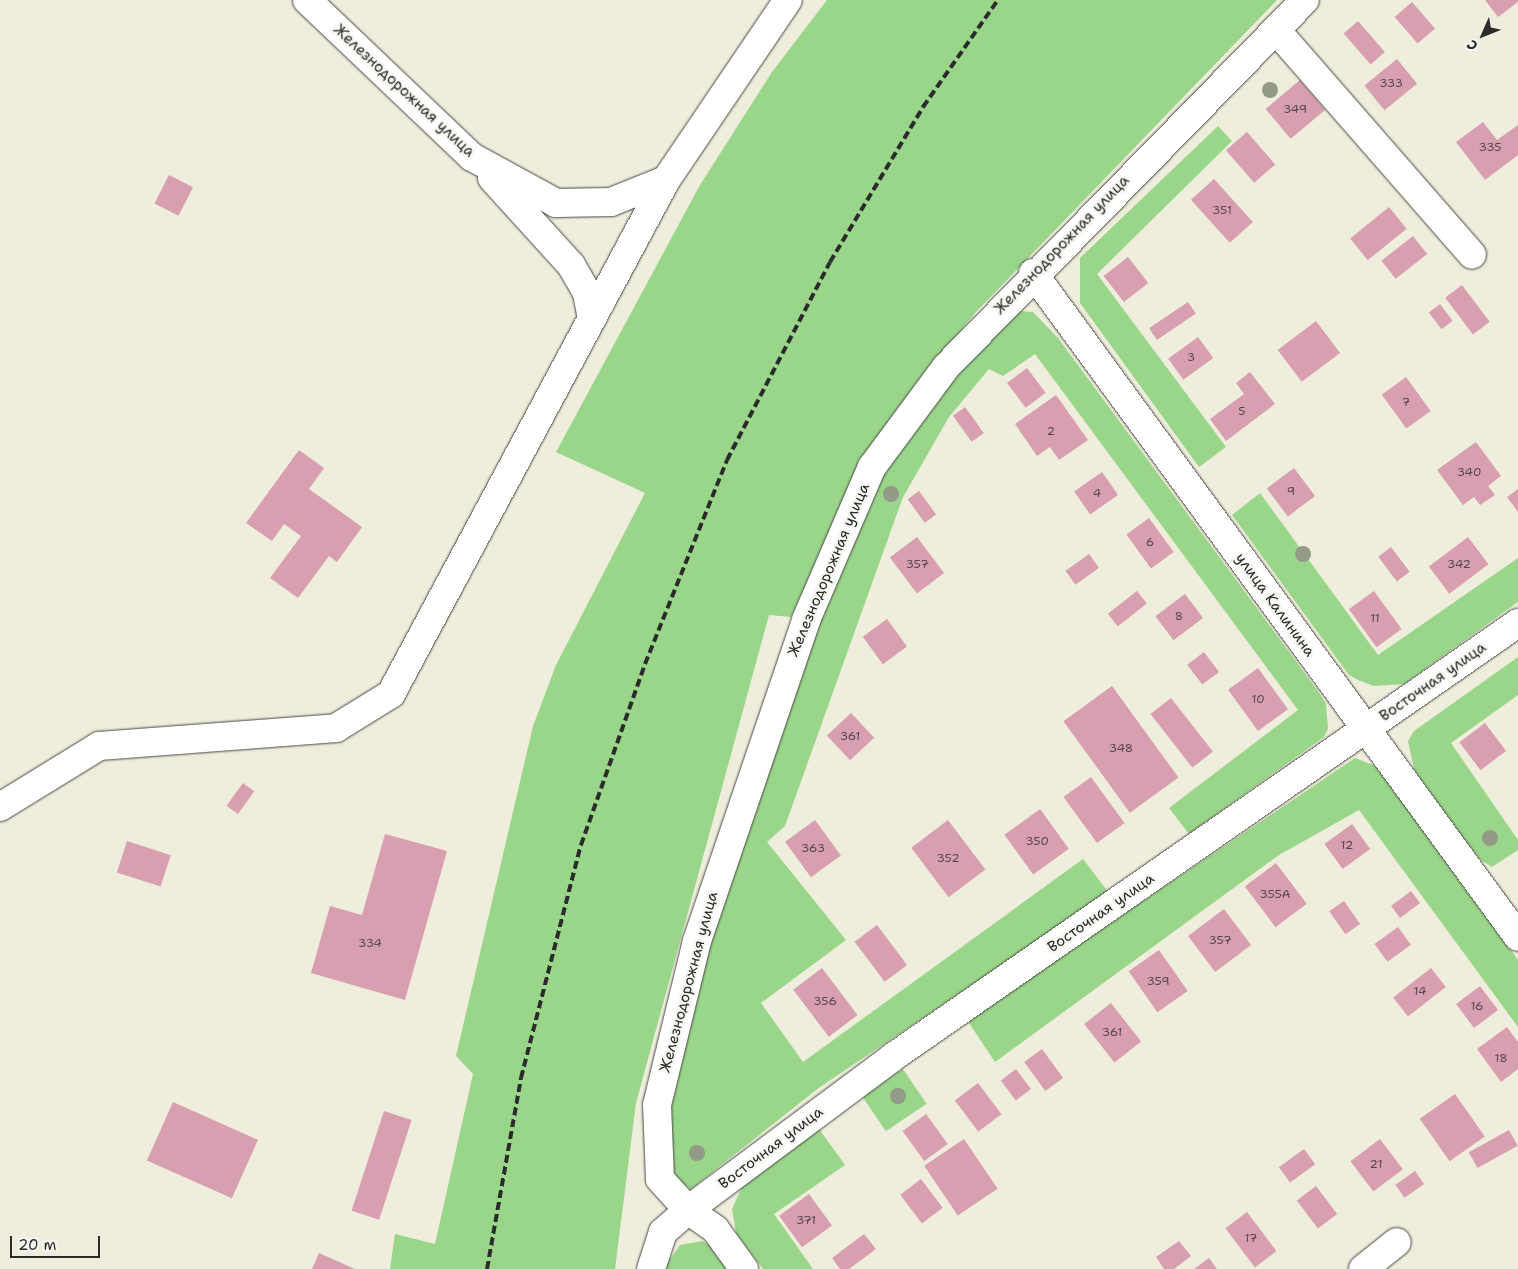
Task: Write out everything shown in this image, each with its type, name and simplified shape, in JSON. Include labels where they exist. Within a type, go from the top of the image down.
[{"type":"street","name":"Железнодорожная улица","points":[[307,0],[472,157],[556,203],[611,202],[666,180]]},
{"type":"street","points":[[0,806],[99,746],[336,728],[391,694],[666,180],[788,0]]},
{"type":"street","name":"Железнодорожная улица","points":[[744,1269],[715,1230],[688,1210],[660,1178],[657,1105],[697,941],[806,620],[872,467],[946,366],[1034,273],[1305,0]]},
{"type":"street","points":[[1276,30],[1472,255]]},
{"type":"street","points":[[472,157],[571,265],[588,293],[592,318]]},
{"type":"street","name":"улица Калинина","points":[[1034,273],[1365,730],[1518,937]]},
{"type":"street","name":"Восточная улица","points":[[688,1210],[893,1057],[1518,623]]},
{"type":"street","points":[[651,1269],[663,1232],[688,1210]]},
{"type":"street","points":[[1363,1269],[1397,1242]]},
{"type":"green space","points":[[827,0],[1277,0],[976,312],[924,375],[854,480],[791,617],[769,615],[636,1103],[615,1269],[390,1269],[395,1234],[435,1244],[473,1074],[456,1056],[533,726],[556,665],[645,493],[556,452],[700,185],[772,72]]},
{"type":"green space","points":[[1218,126],[1232,141],[1097,274],[1226,447],[1199,467],[1080,303],[1080,258]]},
{"type":"green space","points":[[1020,311],[1033,312],[1058,338],[1320,694],[1326,704],[1328,729],[1324,737],[1189,834],[1169,808],[1298,710],[1035,354],[1003,376],[989,369],[949,417],[903,497],[785,826],[767,842],[846,940],[761,1003],[803,1062],[1083,859],[1109,893],[820,1087],[691,1189],[669,1175],[671,1082],[698,978],[775,731],[875,479],[948,375]]},
{"type":"green space","points":[[1260,493],[1378,655],[1518,558],[1518,602],[1404,684],[1374,686],[1358,680],[1349,675],[1232,515]]},
{"type":"green space","points":[[1518,657],[1518,695],[1451,743],[1518,840],[1518,850],[1492,867],[1481,860],[1443,813],[1414,769],[1408,741],[1414,731]]},
{"type":"green space","points":[[1355,758],[1381,768],[1518,960],[1518,1027],[1359,810],[1279,855],[995,1062],[967,1020]]},
{"type":"green space","points":[[903,1069],[926,1104],[886,1131],[862,1096]]},
{"type":"green space","points":[[817,1126],[845,1165],[774,1214],[813,1269],[763,1269],[736,1233],[732,1209],[747,1176]]},
{"type":"green space","points":[[702,1241],[719,1250],[733,1269],[663,1269],[680,1245]]},
{"type":"building","points":[[1485,0],[1518,0],[1518,2],[1498,17]]},
{"type":"building","points":[[1412,2],[1435,28],[1418,44],[1395,17]]},
{"type":"building","points":[[1358,21],[1385,52],[1371,64],[1344,33]]},
{"type":"building","points":[[1397,59],[1417,84],[1384,110],[1364,85]]},
{"type":"building","points":[[1300,80],[1325,110],[1291,139],[1266,109]]},
{"type":"building","points":[[1483,122],[1497,140],[1518,125],[1518,155],[1485,180],[1456,142]]},
{"type":"building","points":[[1247,132],[1275,164],[1254,183],[1226,150]]},
{"type":"building","points":[[169,175],[193,187],[179,216],[154,204]]},
{"type":"building","points":[[1214,179],[1253,222],[1230,243],[1191,200]]},
{"type":"building","points":[[1389,207],[1407,229],[1368,260],[1350,238]]},
{"type":"building","points":[[1413,236],[1427,254],[1396,279],[1381,261]]},
{"type":"building","points":[[1128,257],[1148,283],[1124,302],[1104,276]]},
{"type":"building","points":[[1462,285],[1490,322],[1473,334],[1445,298]]},
{"type":"building","points":[[1188,302],[1196,314],[1157,340],[1149,328]]},
{"type":"building","points":[[1440,304],[1453,321],[1441,329],[1429,312]]},
{"type":"building","points":[[1316,321],[1340,353],[1302,382],[1278,350]]},
{"type":"building","points":[[1198,337],[1213,358],[1183,380],[1168,359]]},
{"type":"building","points":[[1027,368],[1046,393],[1026,408],[1007,383]]},
{"type":"building","points":[[1250,372],[1275,404],[1226,441],[1210,419],[1244,394],[1236,383]]},
{"type":"building","points":[[1406,377],[1431,411],[1406,429],[1382,395]]},
{"type":"building","points":[[1056,395],[1088,440],[1059,460],[1050,447],[1037,456],[1015,424]]},
{"type":"building","points":[[965,407],[984,433],[972,442],[953,416]]},
{"type":"building","points":[[1476,442],[1501,476],[1488,486],[1495,495],[1480,505],[1474,497],[1463,505],[1437,470]]},
{"type":"building","points":[[299,450],[324,468],[309,489],[362,527],[337,562],[329,556],[298,598],[270,578],[301,536],[284,524],[272,541],[246,523]]},
{"type":"building","points":[[1294,468],[1315,496],[1288,516],[1267,488]]},
{"type":"building","points":[[1102,472],[1118,495],[1090,514],[1074,492]]},
{"type":"building","points":[[1518,489],[1518,512],[1507,497]]},
{"type":"building","points":[[919,491],[936,514],[925,523],[908,499]]},
{"type":"building","points":[[1149,518],[1174,552],[1151,568],[1126,534]]},
{"type":"building","points":[[917,537],[944,573],[917,593],[890,557]]},
{"type":"building","points":[[1468,537],[1488,564],[1449,594],[1429,566]]},
{"type":"building","points":[[1391,547],[1410,572],[1397,581],[1378,557]]},
{"type":"building","points":[[1089,554],[1099,568],[1076,585],[1066,571]]},
{"type":"building","points":[[1137,591],[1147,604],[1118,626],[1108,614]]},
{"type":"building","points":[[1374,591],[1402,629],[1377,647],[1349,609]]},
{"type":"building","points":[[1185,594],[1203,618],[1174,640],[1155,616]]},
{"type":"building","points":[[887,619],[907,647],[883,664],[863,637]]},
{"type":"building","points":[[1204,652],[1219,672],[1202,685],[1187,665]]},
{"type":"building","points":[[1258,668],[1288,709],[1258,731],[1228,690]]},
{"type":"building","points":[[1112,686],[1178,777],[1130,813],[1063,721]]},
{"type":"building","points":[[1171,698],[1213,752],[1192,768],[1151,714]]},
{"type":"building","points":[[851,713],[874,738],[850,760],[827,736]]},
{"type":"building","points":[[1485,723],[1506,751],[1481,770],[1459,742]]},
{"type":"building","points":[[1091,777],[1125,823],[1097,843],[1063,797]]},
{"type":"building","points":[[243,783],[254,791],[238,814],[227,806]]},
{"type":"building","points":[[1040,809],[1069,849],[1033,875],[1004,835]]},
{"type":"building","points":[[815,820],[841,856],[811,877],[785,842]]},
{"type":"building","points":[[948,820],[985,870],[949,897],[911,848]]},
{"type":"building","points":[[1352,824],[1370,849],[1343,869],[1324,844]]},
{"type":"building","points":[[385,834],[447,851],[405,1000],[311,973],[330,906],[362,915]]},
{"type":"building","points":[[127,841],[171,855],[161,887],[117,872]]},
{"type":"building","points":[[1276,863],[1307,904],[1276,927],[1245,886]]},
{"type":"building","points":[[1411,891],[1420,903],[1400,918],[1391,906]]},
{"type":"building","points":[[1344,901],[1360,924],[1345,934],[1329,911]]},
{"type":"building","points":[[1224,909],[1251,945],[1215,972],[1188,936]]},
{"type":"building","points":[[877,925],[907,965],[885,982],[855,942]]},
{"type":"building","points":[[1398,927],[1411,945],[1387,962],[1375,944]]},
{"type":"building","points":[[1159,950],[1188,991],[1157,1012],[1129,971]]},
{"type":"building","points":[[822,968],[858,1015],[829,1037],[793,990]]},
{"type":"building","points":[[1431,968],[1446,987],[1408,1016],[1393,998]]},
{"type":"building","points":[[1480,986],[1498,1010],[1474,1028],[1456,1004]]},
{"type":"building","points":[[1111,1003],[1141,1042],[1114,1063],[1084,1024]]},
{"type":"building","points":[[1507,1027],[1518,1042],[1518,1069],[1501,1082],[1477,1049]]},
{"type":"building","points":[[1042,1049],[1063,1078],[1045,1091],[1024,1062]]},
{"type":"building","points":[[1016,1069],[1031,1089],[1016,1100],[1001,1080]]},
{"type":"building","points":[[978,1083],[1001,1114],[978,1132],[955,1100]]},
{"type":"building","points":[[1455,1094],[1485,1137],[1450,1161],[1420,1119]]},
{"type":"building","points":[[173,1102],[258,1140],[232,1198],[147,1160]]},
{"type":"building","points":[[384,1111],[412,1120],[379,1220],[352,1211]]},
{"type":"building","points":[[926,1114],[948,1144],[924,1161],[903,1131]]},
{"type":"building","points":[[1509,1130],[1518,1146],[1477,1168],[1469,1152]]},
{"type":"building","points":[[964,1139],[998,1189],[958,1216],[924,1166]]},
{"type":"building","points":[[1380,1139],[1403,1169],[1373,1192],[1350,1161]]},
{"type":"building","points":[[1304,1149],[1315,1164],[1290,1183],[1279,1167]]},
{"type":"building","points":[[1415,1171],[1424,1184],[1405,1198],[1395,1185]]},
{"type":"building","points":[[921,1179],[943,1208],[922,1223],[900,1195]]},
{"type":"building","points":[[1316,1186],[1337,1214],[1318,1228],[1297,1200]]},
{"type":"building","points":[[809,1194],[832,1226],[802,1247],[779,1216]]},
{"type":"building","points":[[1247,1212],[1276,1251],[1255,1267],[1225,1228]]},
{"type":"building","points":[[864,1234],[876,1249],[849,1269],[840,1269],[832,1258]]},
{"type":"building","points":[[1179,1241],[1191,1256],[1174,1269],[1164,1269],[1156,1257]]},
{"type":"building","points":[[319,1253],[355,1269],[312,1269]]},
{"type":"building","points":[[1209,1258],[1217,1269],[1194,1269]]},
{"type":"railway","points":[[487,1269],[521,1078],[581,845],[645,664],[727,460],[830,262],[923,107],[998,0]]}]
